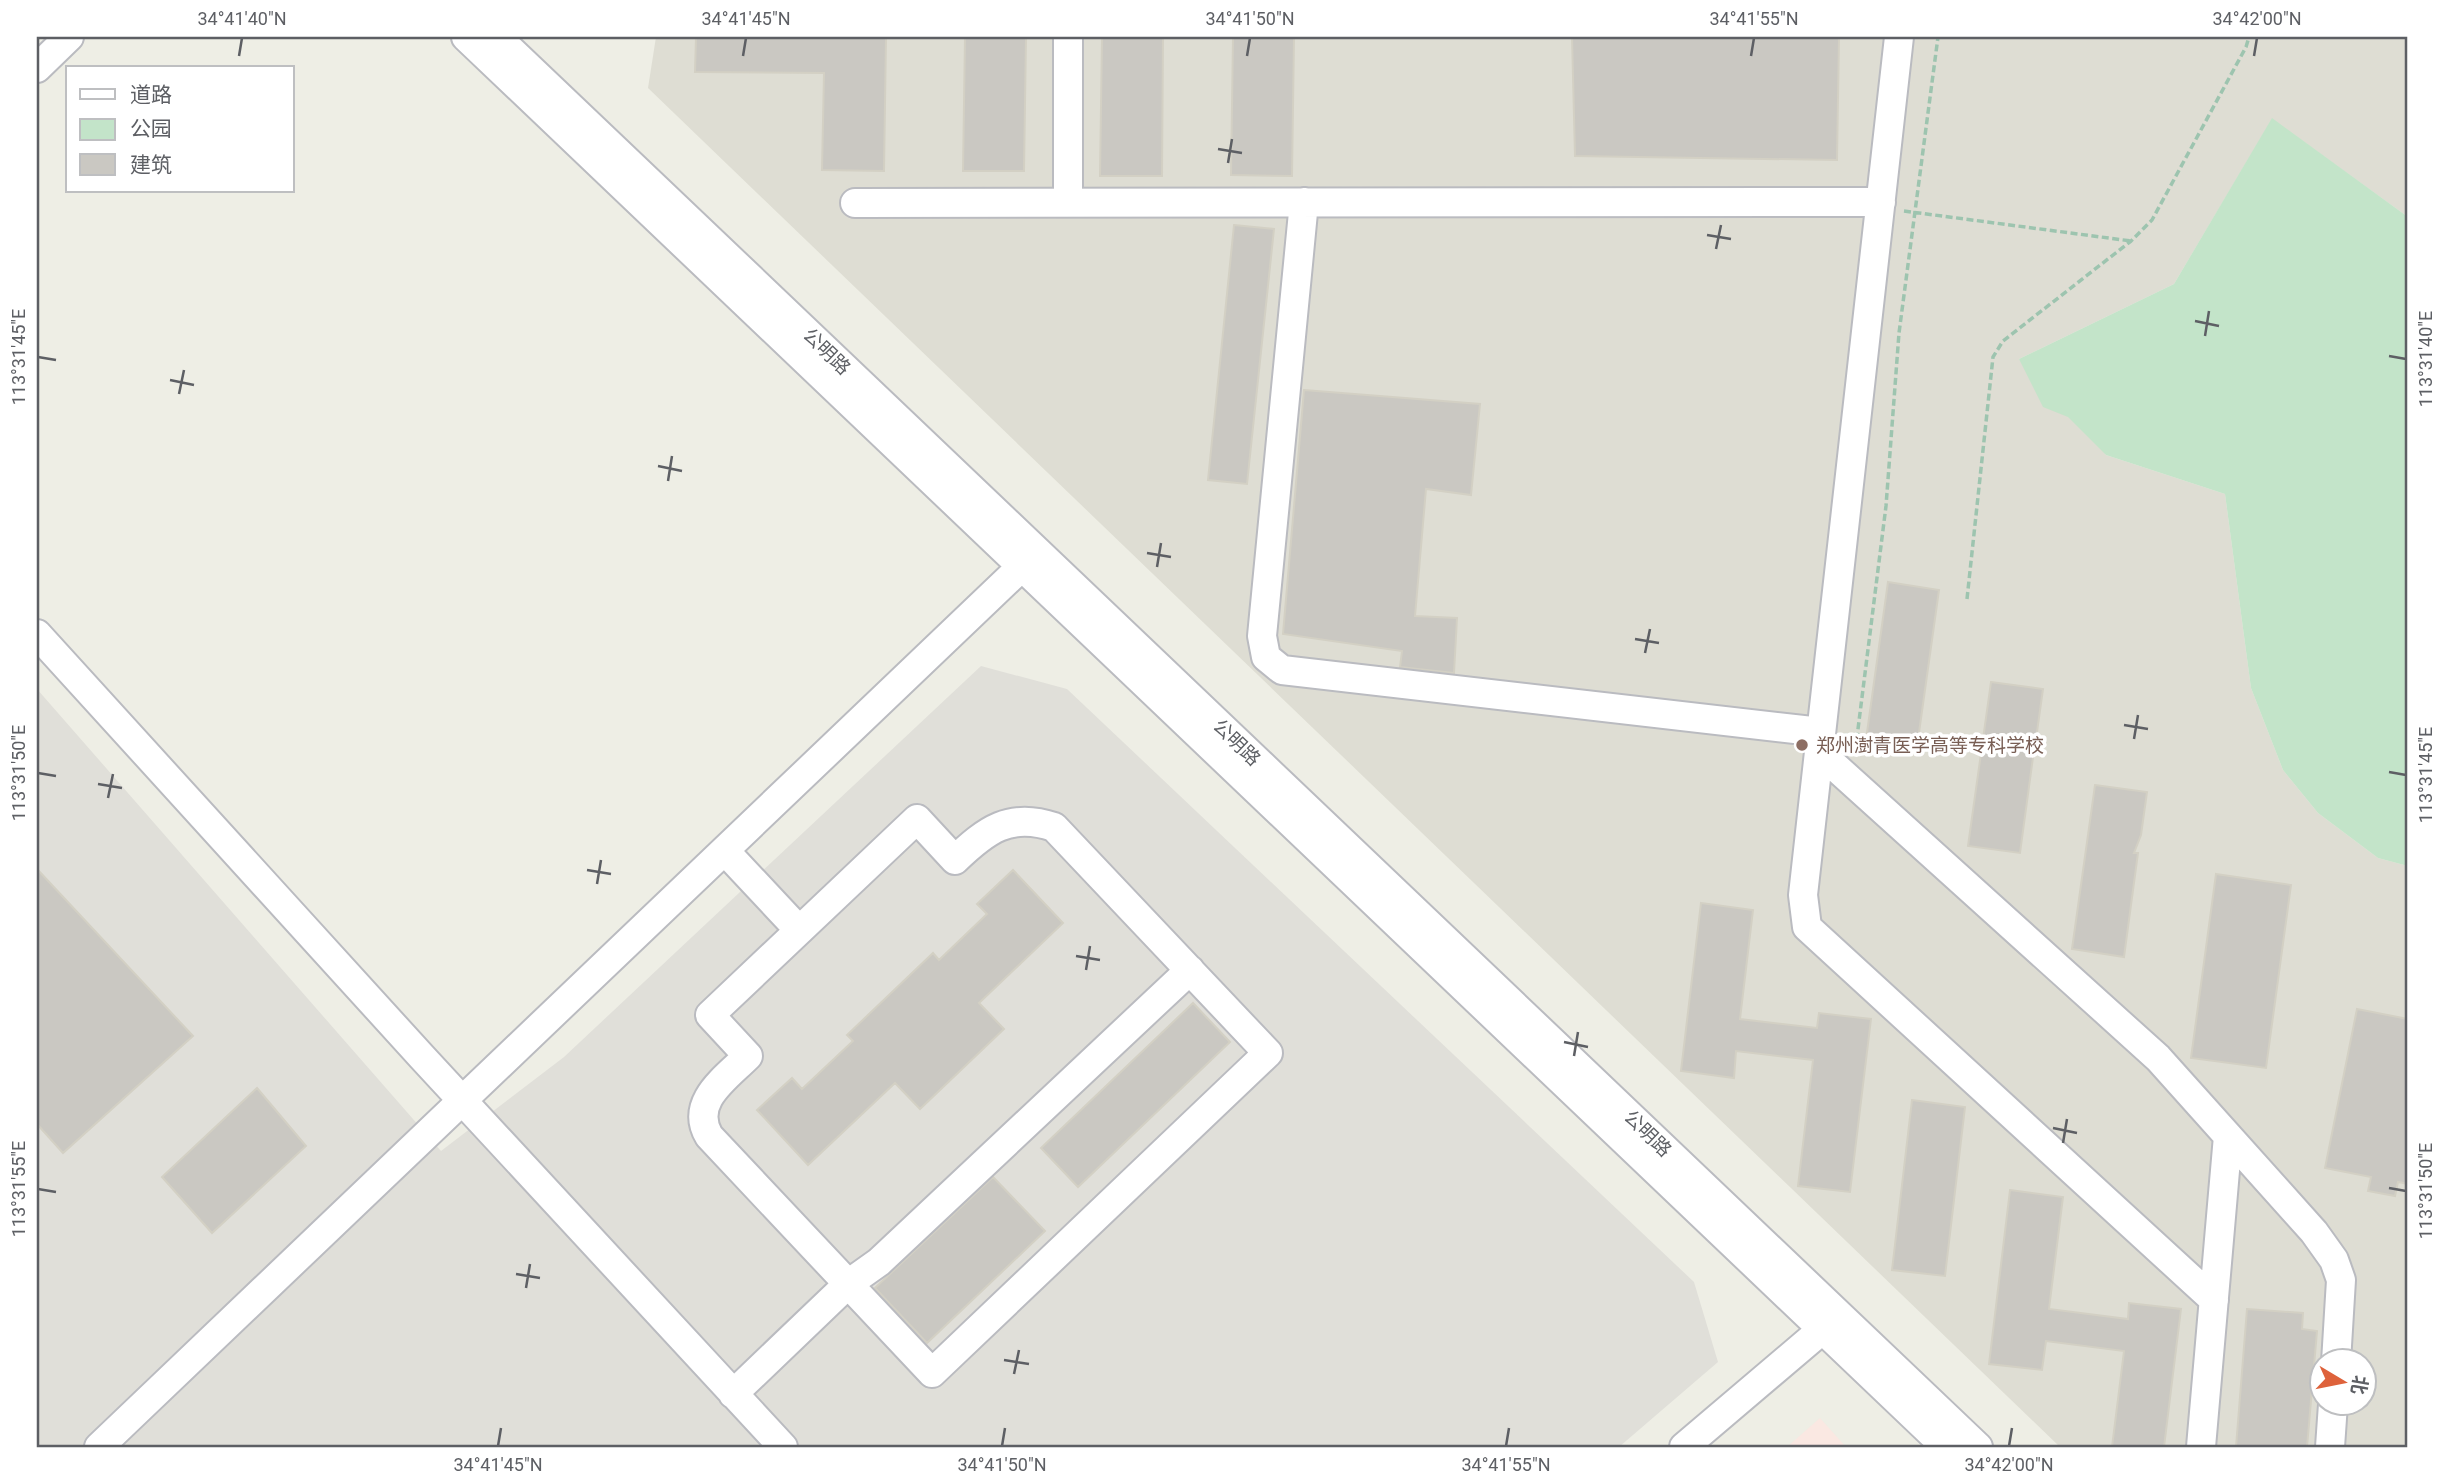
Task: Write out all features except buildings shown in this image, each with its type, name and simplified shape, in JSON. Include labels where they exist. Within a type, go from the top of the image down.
[{"type":"street","points":[[37,68],[69,37]]},
{"type":"street","name":"公明路","points":[[466,37],[1029,560],[1831,1323],[1978,1447]]},
{"type":"street","name":"公明路","points":[[498,37],[1029,560]]},
{"type":"street","points":[[1068,37],[1068,202]]},
{"type":"street","points":[[1899,37],[1803,895],[1807,927],[2214,1300]]},
{"type":"street","points":[[855,202],[1880,205]]},
{"type":"street","points":[[1304,202],[1262,636],[1266,657],[1282,670],[1820,742],[2158,1058],[2314,1232],[2334,1261],[2341,1280],[2337,1348]]},
{"type":"street","points":[[99,1447],[1029,560]]},
{"type":"street","points":[[37,634],[463,1102],[783,1447]]},
{"type":"street","points":[[917,819],[955,860],[982,834],[1010,823],[1040,822],[1054,827],[1190,970],[1268,1054],[932,1373],[709,1136],[702,1119],[708,1095],[748,1056],[710,1016],[917,819]]},
{"type":"street","points":[[725,851],[799,930]]},
{"type":"street","points":[[733,1394],[848,1284],[879,1262],[1190,970]]},
{"type":"street","points":[[2201,1447],[2228,1136]]},
{"type":"street","points":[[1685,1447],[1831,1323]]},
{"type":"street","name":"公明路","points":[[1831,1323],[1946,1447]]},
{"type":"street","points":[[2330,1447],[2332,1418]]},
{"type":"path","points":[[1820,742],[1857,737],[1886,506],[1899,333],[1938,37]]},
{"type":"path","points":[[1967,599],[1993,357],[2003,341],[2131,241],[2152,220],[2249,37]]},
{"type":"path","points":[[1880,205],[2131,241]]},
{"type":"shaded area","name":"郑州澍青医学高等专科学校","points":[[656,37],[2408,37],[2408,217],[2272,119],[2174,284],[2019,359],[2085,423],[2106,455],[2225,494],[2251,688],[2283,770],[2318,813],[2378,858],[2408,866],[2408,1447],[2060,1447],[648,88]]},
{"type":"shaded area","points":[[981,666],[1067,689],[1694,1282],[1718,1362],[1619,1447],[37,1447],[37,689],[441,1151],[564,1057]]},
{"type":"shaded area","points":[[1820,1418],[1846,1447],[1787,1447]]},
{"type":"green space","points":[[2272,118],[2408,217],[2408,866],[2378,858],[2318,813],[2283,770],[2251,688],[2225,494],[2106,455],[2068,417],[2043,407],[2019,359],[2174,284]]},
{"type":"place","name":"郑州澍青医学高等专科学校","points":[[1802,745]]}]
